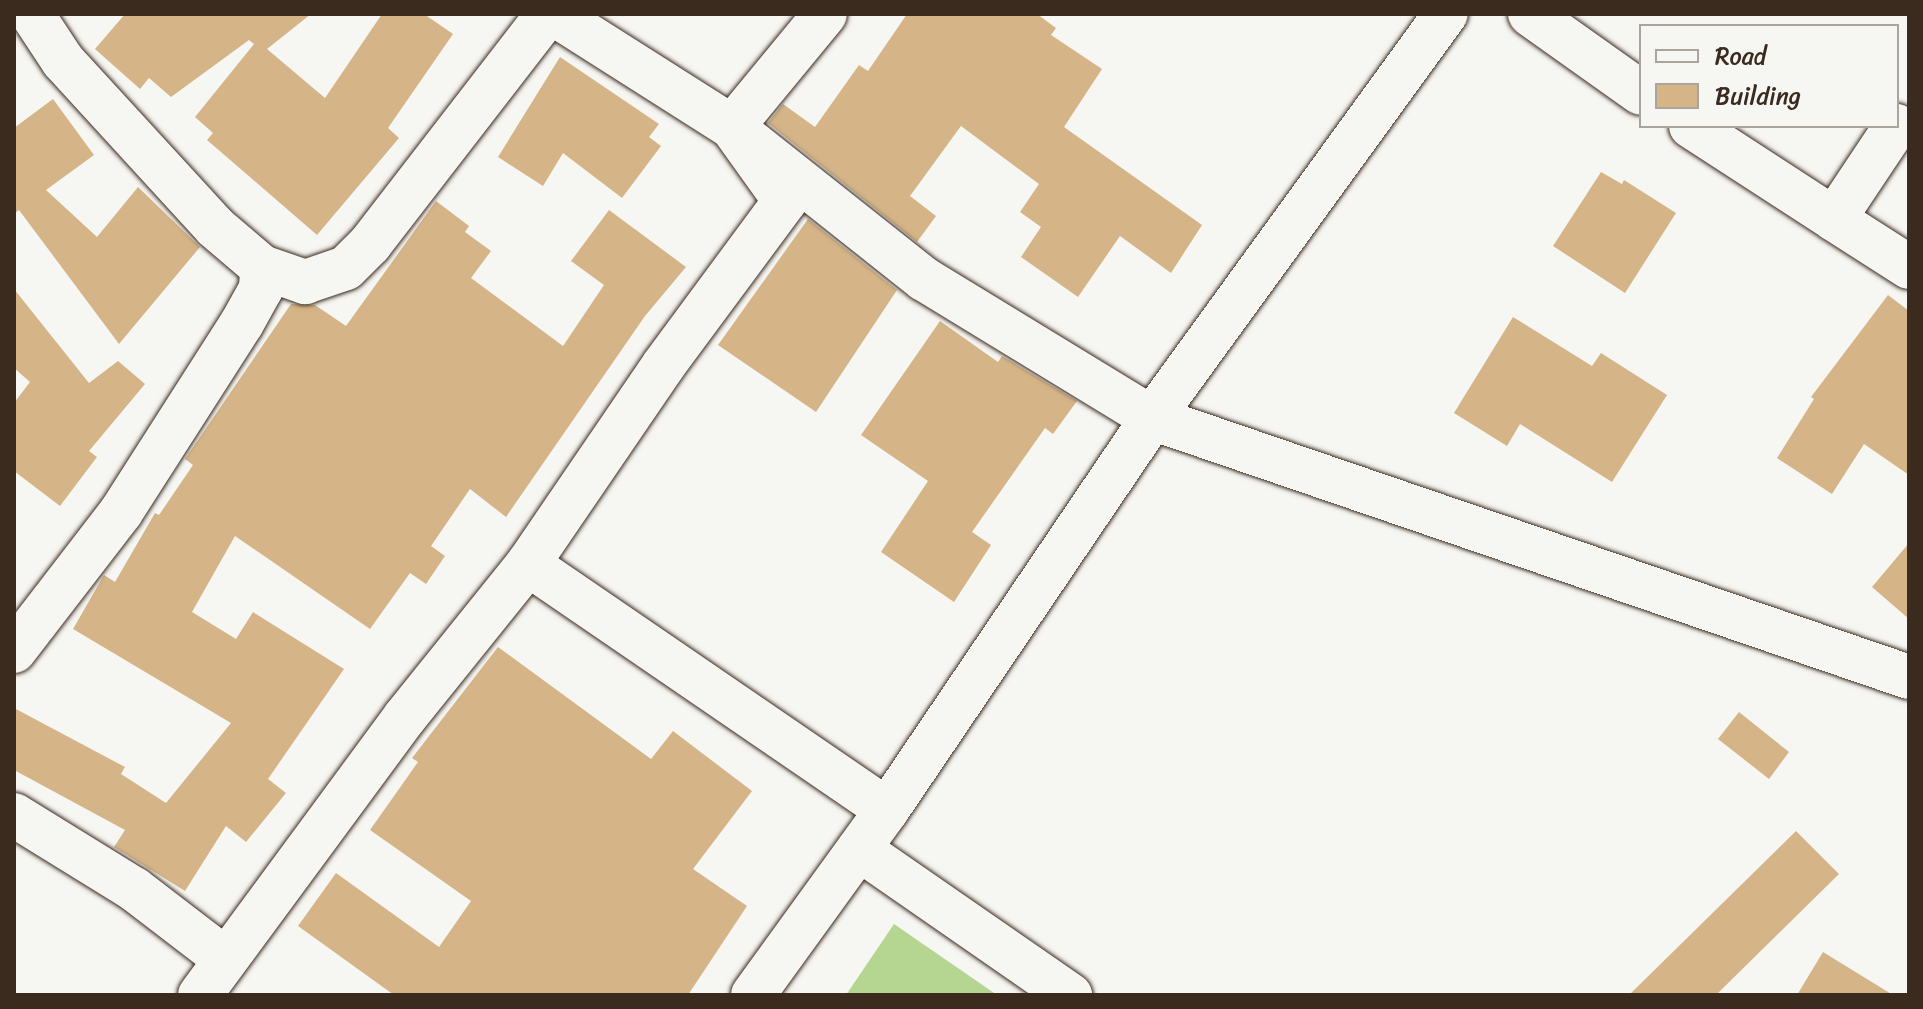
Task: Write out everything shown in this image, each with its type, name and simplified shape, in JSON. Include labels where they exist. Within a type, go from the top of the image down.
[{"type":"street","points":[[32,14],[63,61],[215,227],[262,267],[305,282],[346,268],[419,184],[548,14]]},
{"type":"street","points":[[554,14],[732,127],[924,279],[1152,418],[1909,677]]},
{"type":"street","points":[[732,127],[825,14]]},
{"type":"street","points":[[753,995],[887,810],[1152,418],[1446,14]]},
{"type":"street","points":[[1530,14],[1639,92]]},
{"type":"street","points":[[200,995],[224,958],[405,717],[528,564],[663,366],[785,201],[732,127]]},
{"type":"street","points":[[1694,128],[1909,267]]},
{"type":"street","points":[[1834,219],[1895,128]]},
{"type":"street","points":[[14,651],[137,487],[242,323],[261,289],[262,267]]},
{"type":"street","points":[[528,564],[887,810]]},
{"type":"street","points":[[14,815],[134,889],[224,958]]},
{"type":"street","points":[[859,849],[1070,995]]},
{"type":"green space","points":[[894,924],[997,995],[846,995]]},
{"type":"building","points":[[125,14],[311,14],[267,49],[325,98],[382,14],[424,14],[453,34],[388,128],[399,138],[317,235],[207,140],[213,133],[195,117],[254,44],[249,40],[171,97],[149,78],[140,89],[95,49]]},
{"type":"building","points":[[907,14],[1037,14],[1056,28],[1051,35],[1102,69],[1064,127],[1202,225],[1171,273],[1120,236],[1078,297],[1021,257],[1041,227],[1020,212],[1039,184],[961,126],[910,196],[936,216],[917,242],[768,123],[783,104],[815,127],[859,65],[868,71]]},
{"type":"building","points":[[560,57],[659,124],[649,137],[661,146],[622,198],[563,153],[543,186],[498,157]]},
{"type":"building","points":[[53,99],[94,155],[46,190],[97,237],[138,187],[200,247],[119,344],[19,210],[14,214],[14,128]]},
{"type":"building","points":[[1601,172],[1622,184],[1624,180],[1676,213],[1625,293],[1553,246]]},
{"type":"building","points":[[436,201],[469,226],[465,232],[491,251],[471,278],[563,346],[604,285],[571,261],[609,210],[686,267],[645,316],[506,517],[470,489],[431,546],[445,556],[426,584],[410,573],[370,629],[235,536],[192,612],[236,639],[253,612],[344,669],[268,779],[286,793],[246,842],[226,826],[185,891],[114,847],[125,830],[14,770],[14,708],[125,767],[121,774],[166,803],[231,723],[73,629],[104,575],[115,582],[155,513],[159,515],[193,465],[185,459],[291,304],[315,305],[346,326]]},
{"type":"building","points":[[808,219],[897,290],[816,412],[718,345]]},
{"type":"building","points":[[14,289],[89,383],[118,361],[145,384],[89,451],[97,457],[60,506],[14,471],[14,403],[30,382],[14,368]]},
{"type":"building","points":[[1888,295],[1909,311],[1909,475],[1864,444],[1832,494],[1777,458],[1814,399],[1811,397]]},
{"type":"building","points":[[1513,317],[1592,366],[1601,353],[1667,395],[1612,482],[1520,424],[1507,446],[1454,413]]},
{"type":"building","points":[[940,321],[998,362],[1002,356],[1077,401],[1053,434],[1045,428],[972,532],[991,545],[954,602],[881,552],[928,481],[861,435]]},
{"type":"building","points":[[1909,543],[1909,619],[1872,587]]},
{"type":"building","points":[[498,647],[651,759],[673,731],[752,791],[693,869],[747,906],[688,995],[394,995],[298,926],[336,873],[439,947],[471,901],[370,830],[418,762],[412,758]]},
{"type":"building","points":[[1739,712],[1789,752],[1769,779],[1718,739]]},
{"type":"building","points":[[1796,831],[1839,874],[1716,995],[1629,995]]},
{"type":"building","points":[[1823,952],[1893,995],[1797,995]]}]
